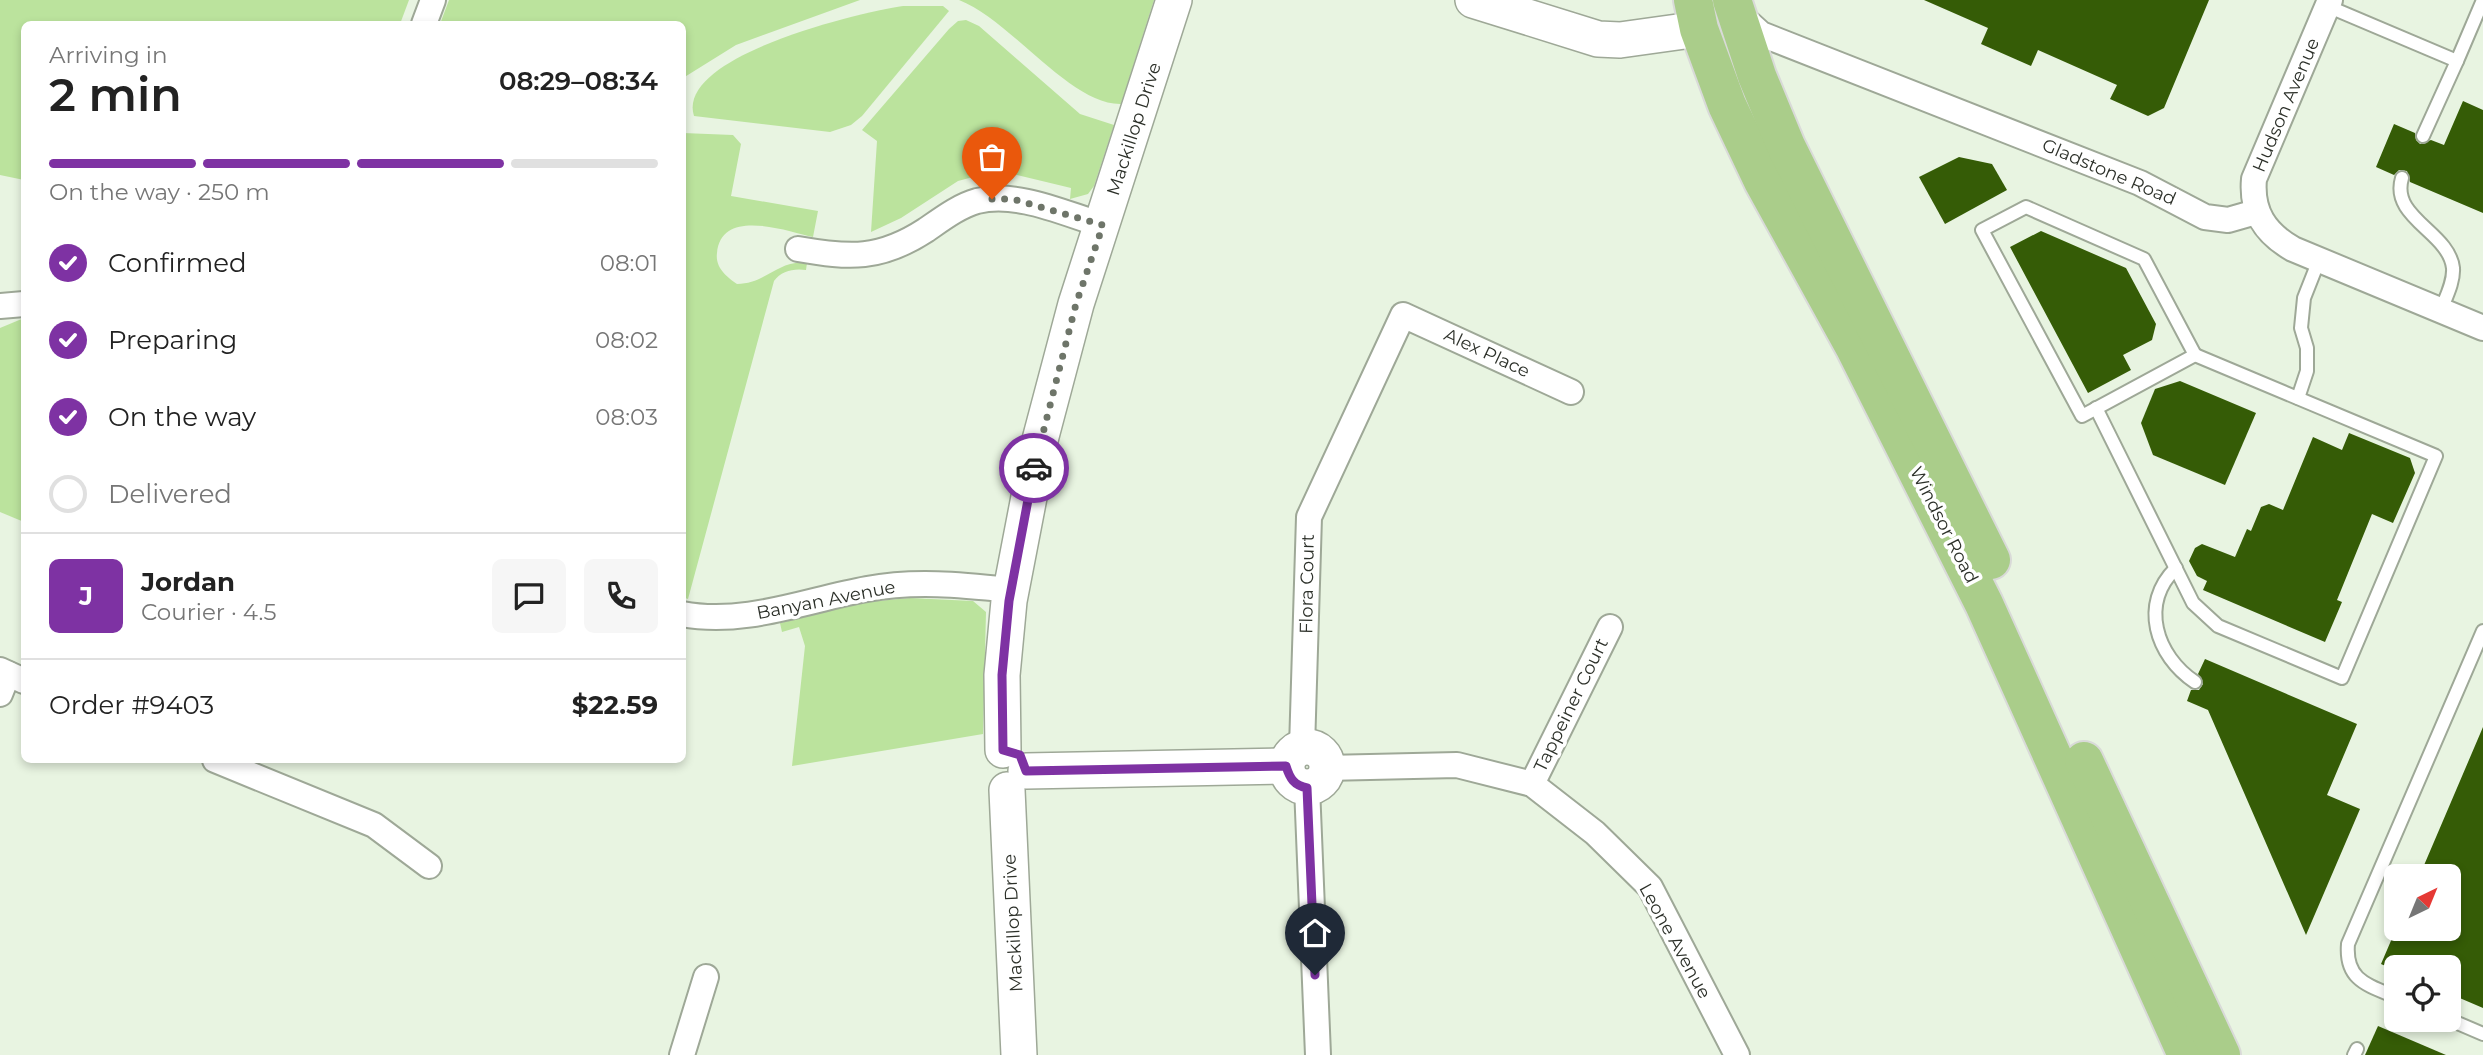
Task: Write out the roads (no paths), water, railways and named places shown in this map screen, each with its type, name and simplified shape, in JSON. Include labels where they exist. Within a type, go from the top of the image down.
[{"type":"main road","name":"Mackillop Drive","points":[[1019,1055],[1012,770],[1002,675],[1011,590],[1040,440],[1076,304],[1174,0]]},
{"type":"main road","points":[[1473,0],[1598,39],[1620,40],[1714,6]]},
{"type":"main road","name":"Windsor Road","points":[[1714,6],[1727,105],[1763,181],[1854,346],[1984,604],[2187,1055]]},
{"type":"main road","name":"Windsor Road","points":[[1714,6],[1757,76],[1786,146],[2008,594],[2221,1055]]},
{"type":"main road","name":"Leone Avenue","points":[[1012,770],[1305,767]]},
{"type":"street","points":[[425,21],[433,0]]},
{"type":"street","name":"Hudson Avenue","points":[[2256,212],[2254,179],[2329,3]]},
{"type":"street","name":"Gladstone Road","points":[[1714,6],[1761,34],[2140,183],[2205,217],[2228,220],[2256,212]]},
{"type":"street","points":[[798,249],[845,257],[889,250],[975,201],[992,199],[1013,199],[1103,225]]},
{"type":"street","points":[[2256,212],[2277,240],[2483,328]]},
{"type":"street","points":[[0,306],[21,304]]},
{"type":"street","name":"Alex Place","points":[[1404,315],[1571,392]]},
{"type":"street","name":"Flora Court","points":[[1318,1055],[1305,767],[1309,517],[1404,315]]},
{"type":"street","name":"Banyan Avenue","points":[[686,615],[699,618],[743,616],[869,589],[911,583],[1011,590]]},
{"type":"street","name":"Tappeiner Court","points":[[1532,784],[1610,626]]},
{"type":"street","points":[[222,763],[373,825],[429,866]]},
{"type":"street","name":"Leone Avenue","points":[[1305,767],[1457,765],[1532,784],[1595,833],[1650,887],[1737,1055]]},
{"type":"street","points":[[682,1055],[706,977]]},
{"type":"lane","points":[[2423,136],[2483,0]]},
{"type":"lane","points":[[2329,3],[2457,61]]},
{"type":"lane","points":[[2402,178],[2398,190],[2402,202],[2449,254],[2453,268],[2452,282],[2441,310]]},
{"type":"lane","points":[[2095,408],[2193,603],[2218,625],[2342,678],[2436,456],[2195,355],[2144,259],[2026,207],[1982,230],[2082,415],[2095,408],[2195,355]]},
{"type":"lane","points":[[2298,398],[2307,371],[2307,348],[2301,328],[2304,298],[2319,260]]},
{"type":"lane","points":[[2176,568],[2160,587],[2155,602],[2155,622],[2158,639],[2168,658],[2195,682]]},
{"type":"lane","points":[[2384,991],[2353,974],[2347,962],[2348,944],[2483,631]]},
{"type":"lane","points":[[2461,1025],[2483,1034]]}]
